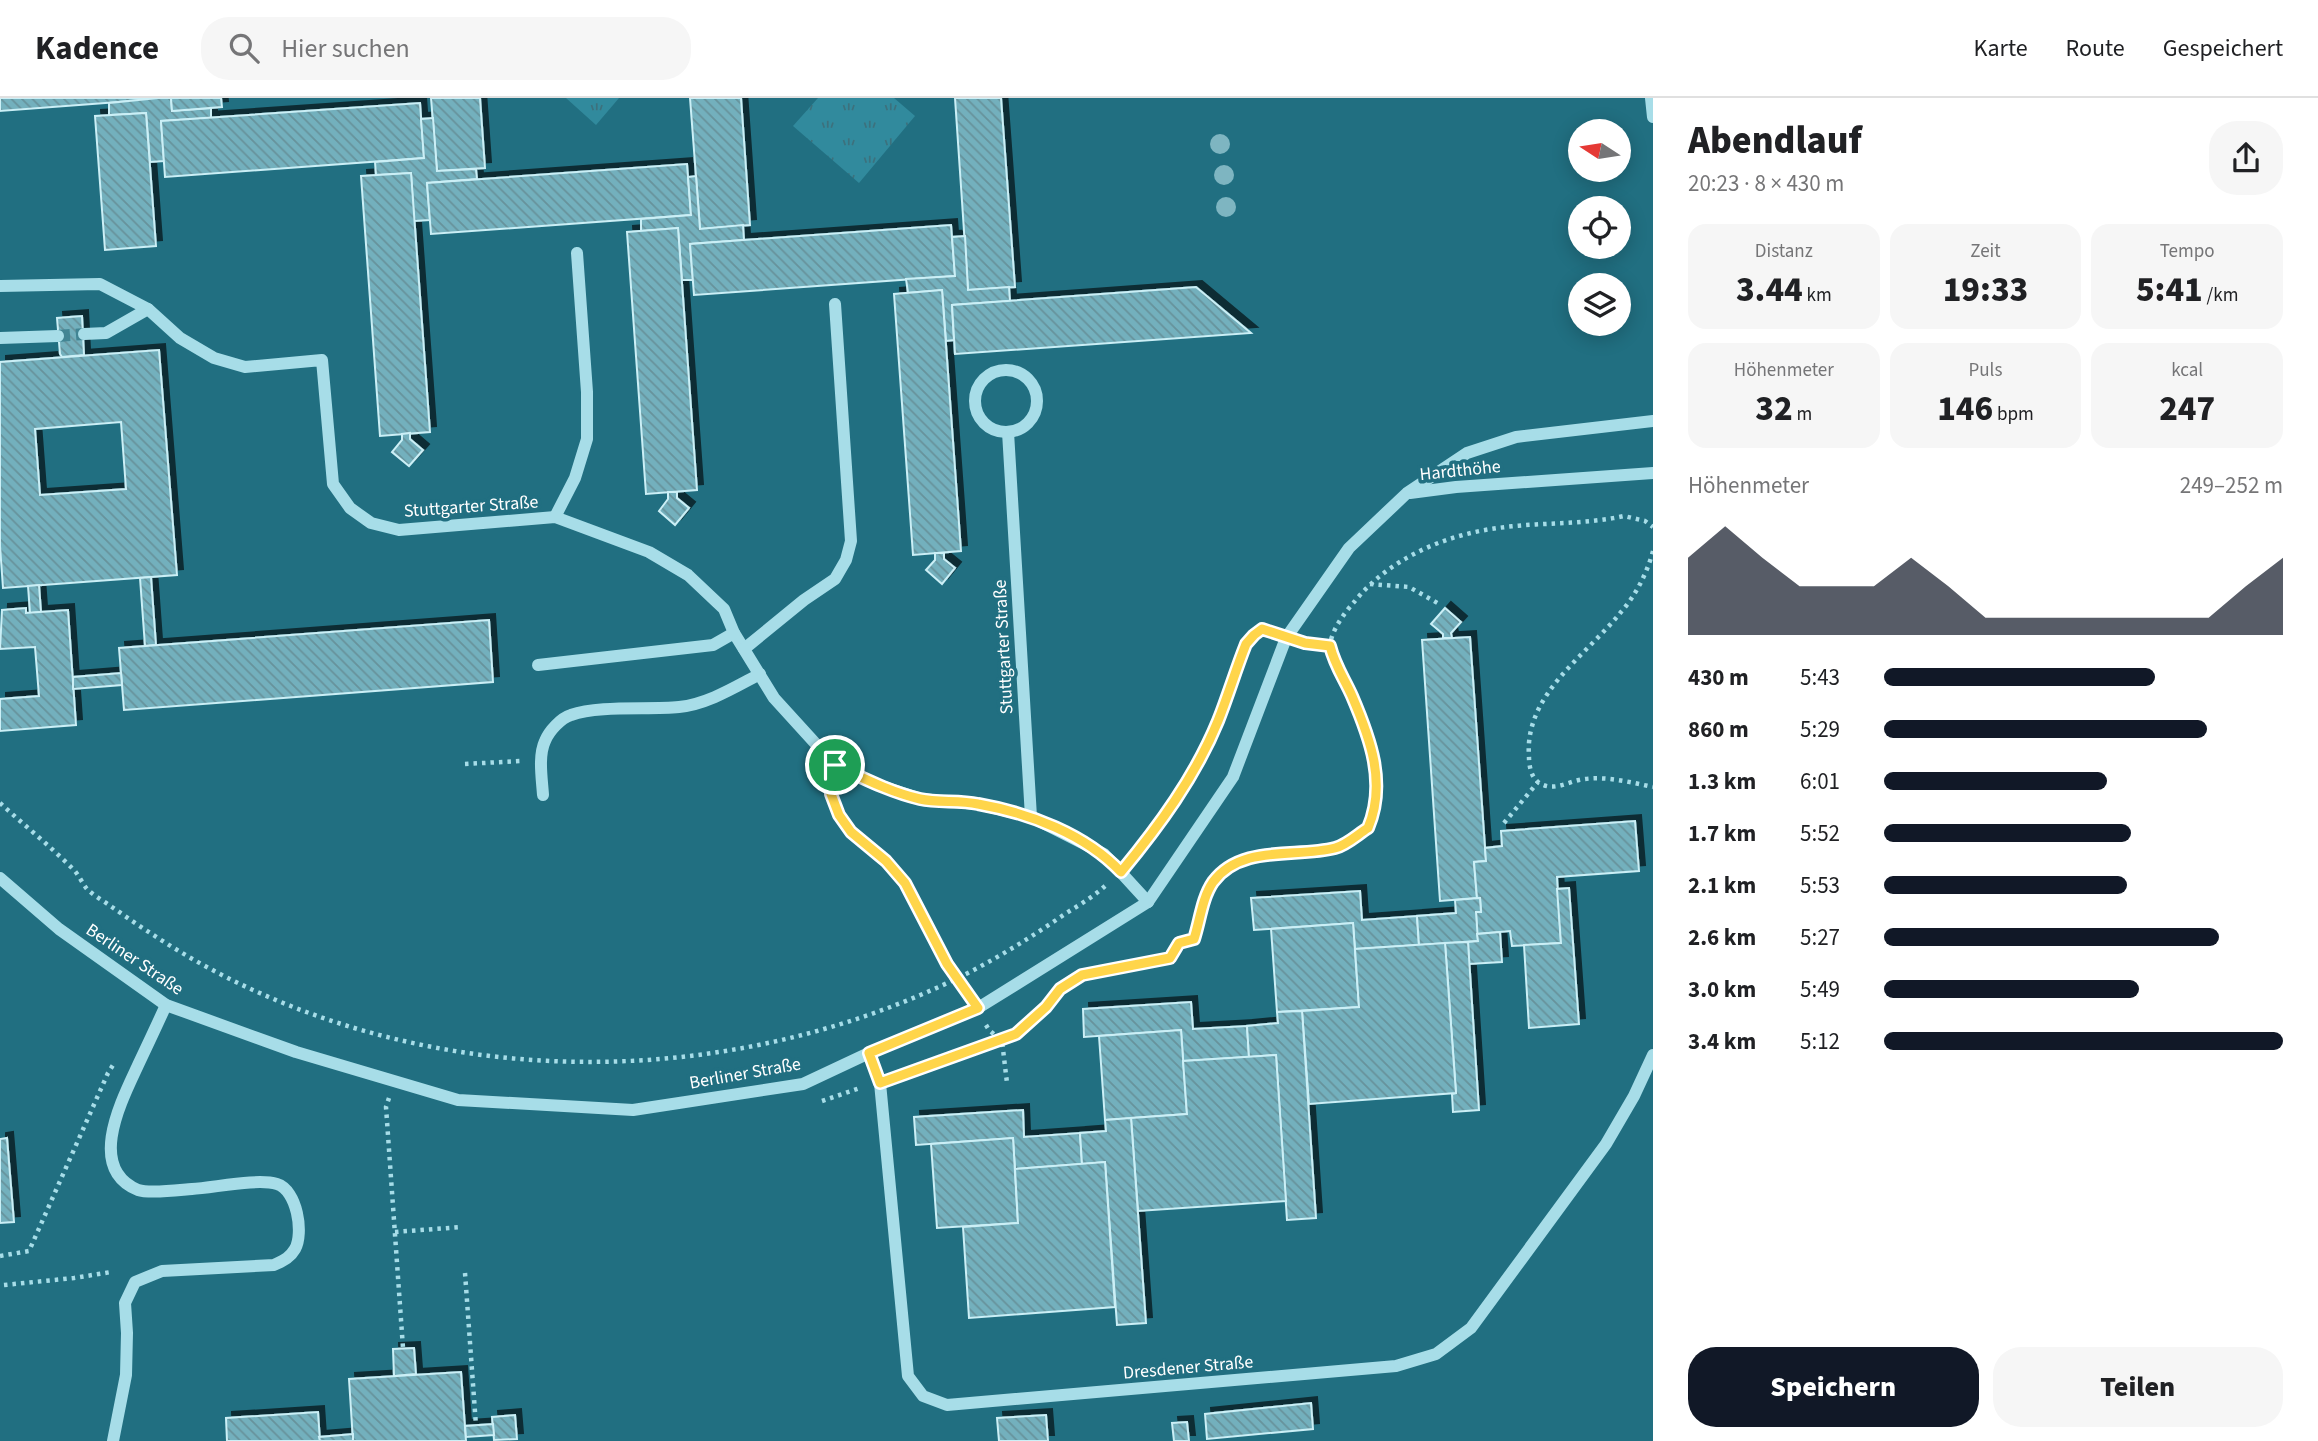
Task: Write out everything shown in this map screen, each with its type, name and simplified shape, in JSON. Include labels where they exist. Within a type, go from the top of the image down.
[{"type":"lane","points":[[1651,98],[1653,117]]},
{"type":"lane","name":"Stuttgarter Straße","points":[[555,517],[575,478],[587,439],[587,392],[578,253]]},
{"type":"lane","name":"Stuttgarter Straße","points":[[0,286],[100,284],[148,309],[180,338],[214,358],[245,367],[322,360],[333,484],[350,508],[371,523],[399,530],[555,517],[649,552],[688,575],[724,609],[734,634],[774,698],[835,765],[875,784],[921,799],[977,804],[1031,817],[1104,854],[1148,902]]},
{"type":"lane","points":[[744,649],[804,600],[835,579],[848,550],[851,524],[835,304]]},
{"type":"lane","points":[[83,334],[106,332],[148,309]]},
{"type":"lane","points":[[0,338],[6,340],[58,336]]},
{"type":"lane","points":[[1000,370],[1023,375],[1036,393],[1034,415],[1026,425],[1008,432],[989,427],[977,414],[974,404],[980,384],[987,376],[1000,370]]},
{"type":"lane","name":"Hardthöhe","points":[[1407,494],[1467,453],[1516,437],[1653,421]]},
{"type":"lane","name":"Stuttgarter Straße","points":[[1008,432],[1031,817]]},
{"type":"lane","name":"Hardthöhe","points":[[1407,494],[1456,487],[1653,473]]},
{"type":"lane","name":"Berliner Straße","points":[[0,878],[59,929],[166,1005],[296,1052],[458,1100],[633,1110],[803,1084],[869,1053],[978,1008],[1148,902],[1233,777],[1286,638],[1349,548],[1407,494]]},
{"type":"lane","points":[[538,664],[713,645],[734,634]]},
{"type":"lane","points":[[543,795],[544,742],[556,725],[569,715],[682,706],[707,699],[760,674]]},
{"type":"lane","points":[[113,1441],[126,1375],[125,1303],[135,1282],[162,1271],[274,1265],[288,1258],[296,1247],[298,1220],[295,1204],[289,1191],[277,1184],[263,1182],[141,1191],[120,1178],[112,1161],[112,1135],[117,1108],[166,1005]]},
{"type":"lane","name":"Dresdener Straße","points":[[869,1053],[880,1083],[908,1376],[923,1396],[947,1405],[1396,1366],[1436,1354],[1471,1328],[1582,1177],[1634,1096],[1653,1055]]},
{"type":"path","points":[[810,1104],[1002,1041],[1027,1026],[1060,989],[1082,975],[1170,958],[1179,943],[1194,939],[1213,882],[1237,862],[1265,855],[1338,847],[1368,828],[1377,797],[1372,753],[1351,694],[1335,665],[1330,646],[1349,609],[1369,584],[1382,573],[1440,543],[1496,528],[1624,516],[1645,520],[1653,527]]},
{"type":"path","points":[[1653,551],[1639,586],[1621,613],[1541,703],[1528,746],[1531,769],[1538,782],[1555,787],[1579,780],[1612,778],[1653,787]]},
{"type":"path","points":[[1369,584],[1409,587],[1441,605]]},
{"type":"path","points":[[0,803],[76,872],[87,889],[160,940],[207,967],[308,1013],[416,1044],[506,1059],[596,1062],[654,1060],[750,1047],[838,1026],[896,1006],[958,978],[1025,942],[1097,893],[1121,872],[1160,822],[1195,767],[1218,720],[1246,644],[1254,635],[1262,629],[1316,646],[1330,646]]},
{"type":"path","points":[[465,764],[542,759]]},
{"type":"path","points":[[835,765],[831,794],[839,815],[851,832],[886,861],[905,883],[933,939],[978,1008],[989,1030],[1002,1041],[1007,1083]]},
{"type":"path","points":[[1504,823],[1538,782]]},
{"type":"path","points":[[0,1256],[29,1251],[112,1067],[119,1062],[137,1068]]},
{"type":"path","points":[[395,1081],[386,1107],[403,1349]]},
{"type":"path","points":[[395,1231],[461,1227]]},
{"type":"path","points":[[4,1285],[111,1272]]},
{"type":"path","points":[[465,1273],[476,1426]]},
{"type":"green space","points":[[566,98],[619,98],[596,125]]},
{"type":"green space","points":[[818,98],[894,98],[915,116],[859,183],[793,126]]},
{"type":"building","points":[[0,98],[158,98],[158,99],[0,111]]},
{"type":"building","points":[[171,98],[172,111],[211,108],[211,118],[161,121],[164,161],[150,162],[146,113],[109,115],[109,103]]},
{"type":"building","points":[[171,98],[221,98],[222,107],[172,111]]},
{"type":"building","points":[[431,98],[480,98],[485,168],[437,171]]},
{"type":"building","points":[[690,98],[741,98],[750,225],[700,229]]},
{"type":"building","points":[[955,98],[1001,98],[1015,287],[968,290]]},
{"type":"building","points":[[420,103],[424,158],[165,177],[161,121]]},
{"type":"building","points":[[146,113],[156,246],[105,250],[95,116]]},
{"type":"building","points":[[433,118],[437,171],[476,169],[477,179],[427,183],[430,220],[414,221],[411,173],[376,175],[375,162],[424,158],[421,119]]},
{"type":"building","points":[[687,164],[691,215],[431,234],[427,183]]},
{"type":"building","points":[[411,173],[430,432],[380,436],[361,176]]},
{"type":"building","points":[[696,176],[700,229],[743,225],[744,240],[690,244],[693,280],[682,280],[678,228],[641,231],[641,219],[691,215],[688,177]]},
{"type":"building","points":[[951,225],[955,276],[694,295],[690,244]]},
{"type":"building","points":[[678,228],[697,490],[646,494],[627,232]]},
{"type":"building","points":[[965,236],[968,290],[1009,287],[1010,301],[952,305],[954,340],[946,341],[942,290],[908,293],[906,279],[955,276],[952,237]]},
{"type":"building","points":[[1196,287],[1251,333],[955,354],[952,305]]},
{"type":"building","points":[[942,290],[961,551],[913,555],[894,294]]},
{"type":"building","points":[[82,316],[84,355],[62,357],[57,318]]},
{"type":"building","points":[[159,350],[177,575],[3,588],[0,546],[0,362]],"holes":[[[121,422],[126,489],[40,495],[35,429]]]},
{"type":"building","points":[[410,433],[410,439],[423,450],[409,466],[392,452],[402,440],[402,434]]},
{"type":"building","points":[[668,492],[677,492],[677,498],[689,508],[675,525],[659,511],[668,499]]},
{"type":"building","points":[[935,553],[944,553],[944,559],[955,568],[942,584],[926,570],[935,560]]},
{"type":"building","points":[[151,577],[156,645],[145,646],[140,578]]},
{"type":"building","points":[[39,585],[41,612],[30,613],[28,586]]},
{"type":"building","points":[[26,608],[26,613],[68,610],[76,725],[0,731],[0,699],[39,696],[35,647],[0,649],[2,610]]},
{"type":"building","points":[[1445,608],[1461,622],[1451,633],[1452,638],[1443,638],[1443,634],[1431,624]]},
{"type":"building","points":[[489,620],[493,682],[124,710],[119,648]]},
{"type":"building","points":[[1470,637],[1486,861],[1474,862],[1477,898],[1440,901],[1422,640]]},
{"type":"building","points":[[121,673],[122,685],[73,689],[73,677]]},
{"type":"building","points":[[1635,821],[1639,871],[1557,877],[1561,943],[1512,946],[1510,931],[1477,934],[1476,912],[1481,912],[1474,862],[1486,861],[1485,848],[1502,846],[1501,831]]},
{"type":"building","points":[[1569,888],[1579,1024],[1529,1028],[1524,945],[1561,943],[1557,889]]},
{"type":"building","points":[[1360,891],[1362,920],[1417,916],[1419,945],[1355,949],[1353,923],[1254,930],[1251,898]]},
{"type":"building","points":[[1480,898],[1481,912],[1476,912],[1478,941],[1419,945],[1417,916],[1456,913],[1455,900]]},
{"type":"building","points":[[1353,923],[1359,1007],[1277,1012],[1271,929]]},
{"type":"building","points":[[1500,932],[1502,962],[1469,964],[1468,942],[1478,941],[1477,934]]},
{"type":"building","points":[[1468,942],[1479,1110],[1453,1112],[1452,1094],[1456,1093],[1445,943]]},
{"type":"building","points":[[1445,943],[1456,1093],[1309,1104],[1302,1011],[1359,1007],[1355,949]]},
{"type":"building","points":[[1191,1002],[1193,1029],[1247,1026],[1249,1057],[1183,1061],[1181,1030],[1084,1037],[1083,1009]]},
{"type":"building","points":[[1302,1011],[1316,1218],[1287,1220],[1276,1055],[1249,1057],[1247,1026],[1278,1023],[1277,1012]]},
{"type":"building","points":[[1181,1030],[1187,1114],[1105,1120],[1099,1036]]},
{"type":"building","points":[[1276,1055],[1286,1201],[1138,1211],[1131,1118],[1187,1114],[1183,1061]]},
{"type":"building","points":[[1023,1110],[1024,1137],[1080,1133],[1082,1164],[1015,1169],[1013,1138],[916,1145],[914,1117]]},
{"type":"building","points":[[1131,1118],[1146,1323],[1117,1325],[1105,1162],[1082,1164],[1080,1133],[1106,1131],[1105,1120]]},
{"type":"building","points":[[7,1138],[14,1222],[0,1223],[0,1139]]},
{"type":"building","points":[[1013,1138],[1018,1223],[937,1228],[931,1144]]},
{"type":"building","points":[[1105,1162],[1115,1307],[969,1318],[963,1227],[1018,1223],[1015,1169]]},
{"type":"building","points":[[414,1348],[416,1374],[394,1376],[393,1349]]},
{"type":"building","points":[[461,1372],[466,1441],[353,1441],[349,1379]]},
{"type":"building","points":[[1311,1403],[1313,1429],[1207,1439],[1205,1414]]},
{"type":"building","points":[[318,1412],[320,1441],[227,1441],[226,1418]]},
{"type":"building","points":[[515,1415],[517,1439],[494,1440],[492,1417]]},
{"type":"building","points":[[1046,1415],[1048,1441],[999,1441],[997,1418]]},
{"type":"building","points":[[1187,1422],[1189,1441],[1174,1441],[1172,1423]]},
{"type":"building","points":[[493,1424],[494,1435],[466,1437],[465,1426]]},
{"type":"building","points":[[353,1434],[353,1441],[320,1441],[319,1437]]},
{"type":"tunnel","points":[[58,336],[84,334]]},
{"type":"route","points":[[1262,629],[1316,646],[1330,646],[1335,665],[1351,694],[1372,753],[1377,797],[1368,828],[1338,847],[1265,855],[1237,862],[1224,871],[1213,882],[1207,894],[1194,939],[1179,943],[1170,958],[1082,975],[1060,989],[1046,1007],[1016,1034],[880,1083],[869,1053],[978,1008],[947,964],[905,883],[886,861],[851,832],[839,815],[831,794],[835,765],[875,784],[921,799],[977,804],[1031,817],[1104,854],[1121,872],[1183,788],[1218,720],[1246,644],[1262,629]]}]
